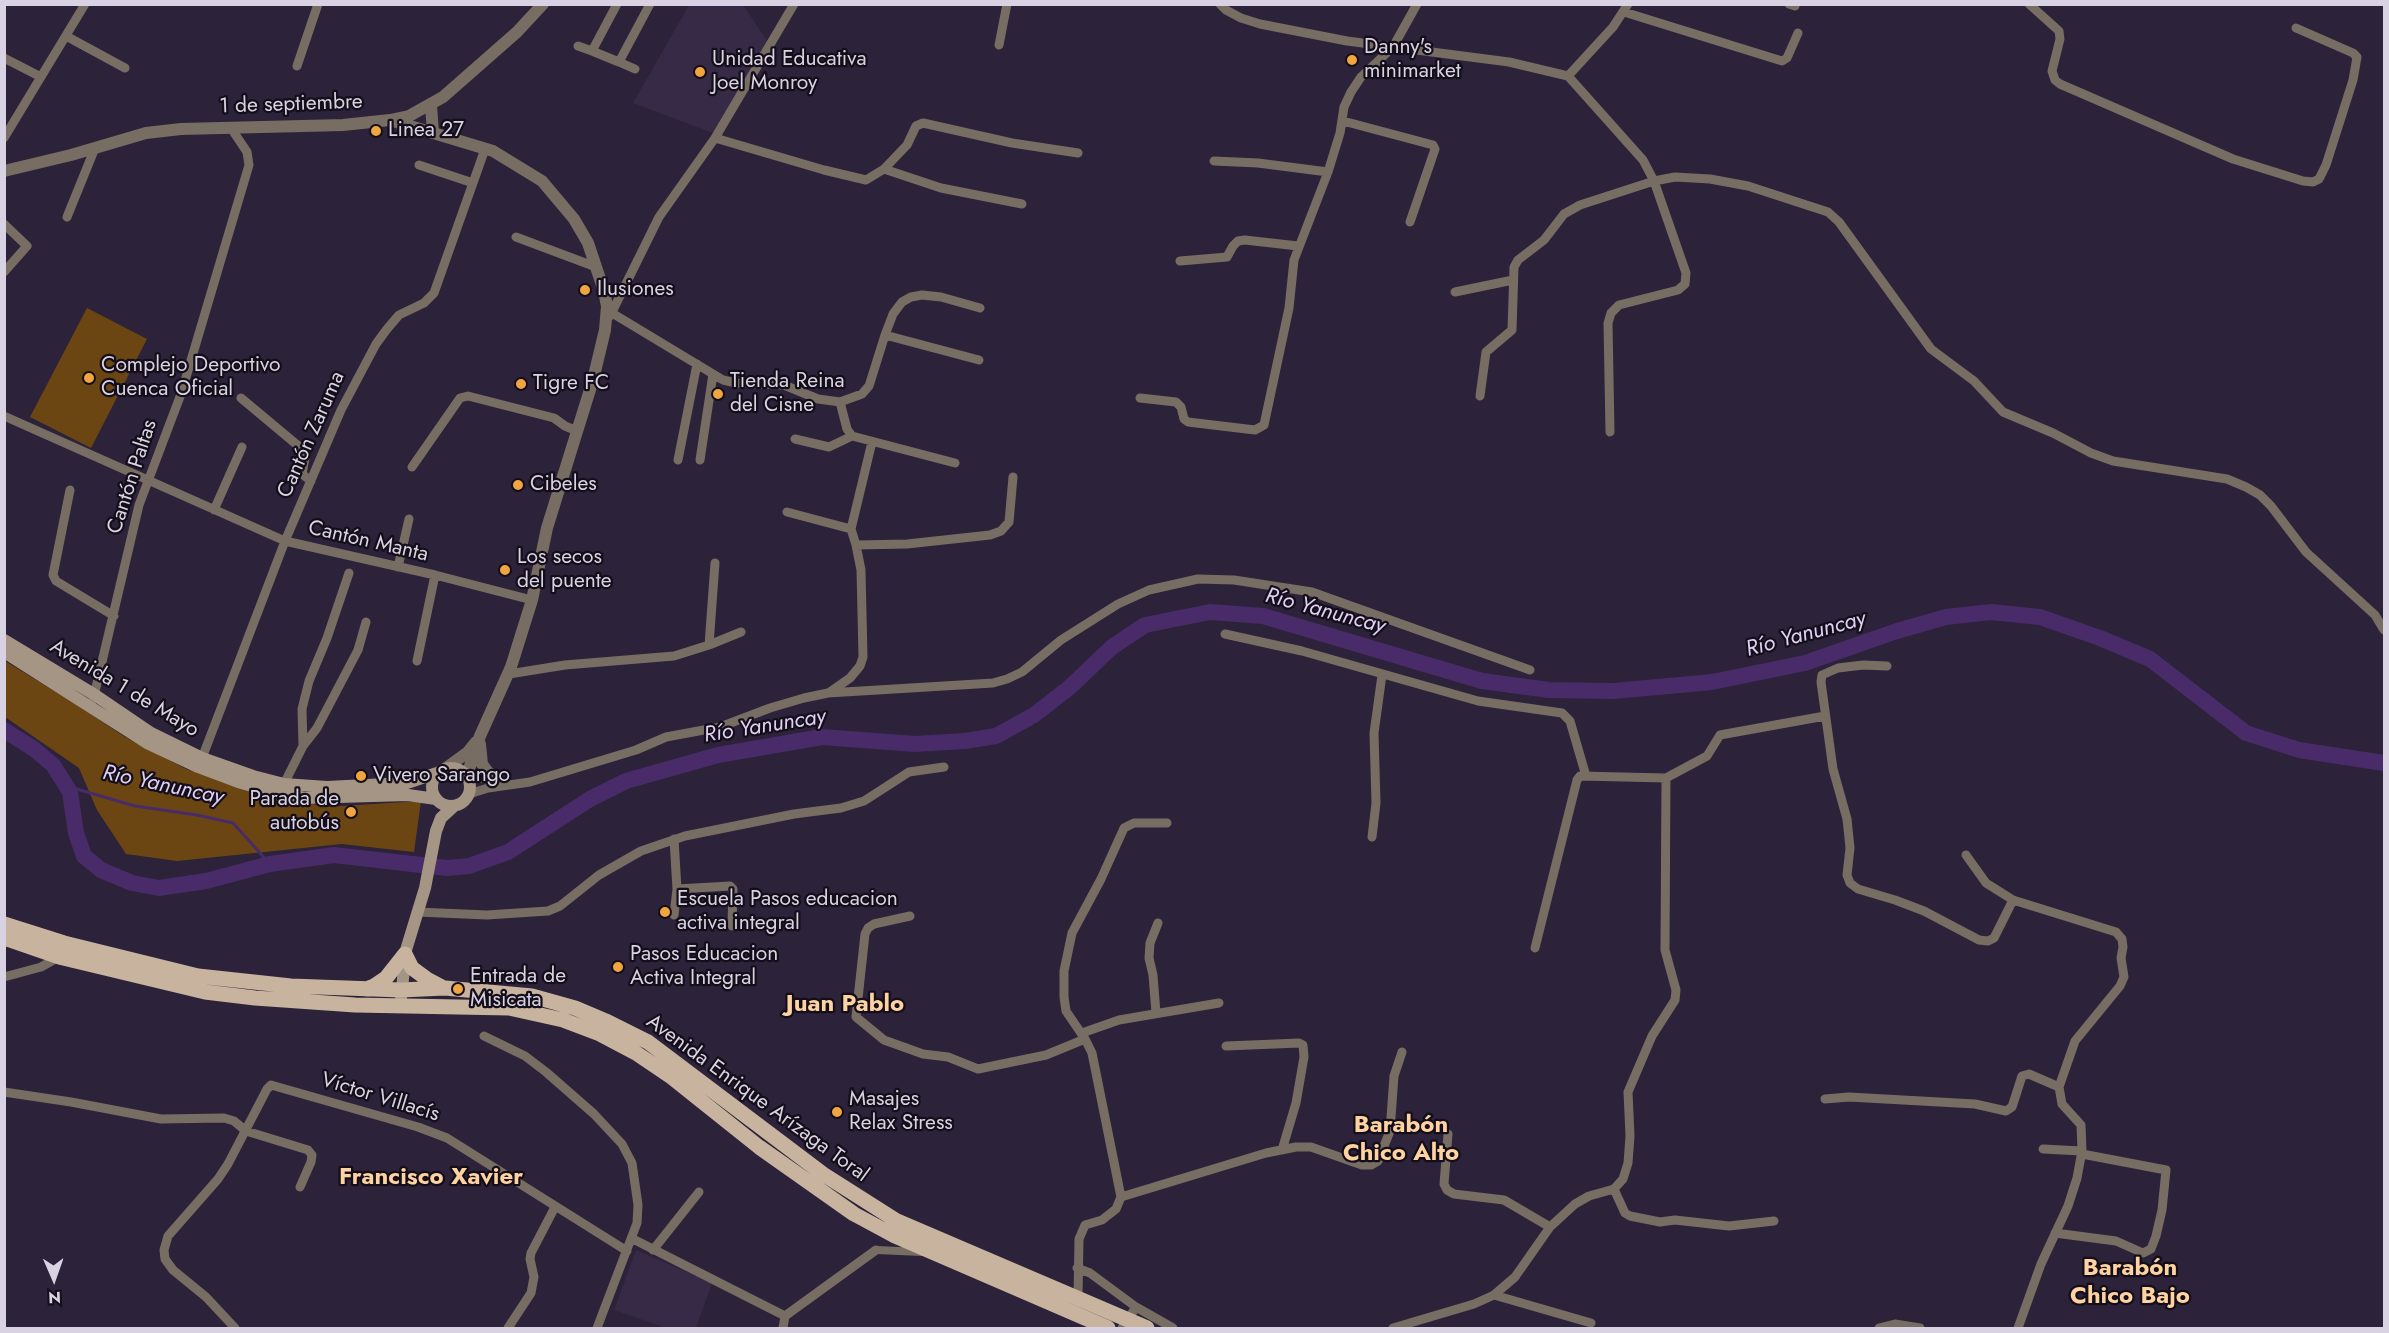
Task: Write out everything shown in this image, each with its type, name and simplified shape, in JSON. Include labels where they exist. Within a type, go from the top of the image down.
[{"type":"main road","name":"Avenida 1 de Mayo","points":[[4,640],[93,700],[147,743],[174,757],[238,782],[280,794],[328,799],[408,795],[436,800]]},
{"type":"main road","name":"Avenida 1 de Mayo","points":[[4,652],[151,733],[202,758],[253,776],[284,784],[327,787],[393,784],[421,780],[442,771]]},
{"type":"main road","points":[[401,998],[405,954],[425,888],[435,833],[436,800],[432,783],[442,771],[458,769],[467,776],[470,783],[469,794],[463,802],[454,806],[441,818],[435,833]]},
{"type":"main road","points":[[436,800],[445,805],[454,806]]},
{"type":"main road","name":"Avenida Enrique Arízaga Toral","points":[[4,924],[64,943],[198,976],[291,986],[364,989],[401,998],[509,1008],[564,1020],[600,1034],[636,1053],[670,1076],[759,1147],[854,1214],[932,1252],[1108,1329]]},
{"type":"main road","name":"Avenida Enrique Arízaga Toral","points":[[4,938],[59,957],[205,992],[356,1005],[445,988],[532,996],[575,1008],[648,1042],[771,1136],[871,1206],[931,1236],[1128,1318],[1147,1329]]},
{"type":"main road","points":[[405,954],[412,968],[427,980],[445,988]]},
{"type":"main road","points":[[364,989],[375,986],[386,978],[405,954]]},
{"type":"street","points":[[4,138],[84,4]]},
{"type":"street","points":[[297,66],[318,4]]},
{"type":"street","name":"1 de septiembre","points":[[4,171],[146,133],[181,129],[343,125],[409,116],[443,97],[517,32],[543,4]]},
{"type":"street","points":[[592,51],[617,4]]},
{"type":"street","points":[[619,62],[650,4]]},
{"type":"street","points":[[512,783],[467,776],[480,736],[509,674],[532,600],[547,528],[593,380],[609,317],[658,217],[715,138],[794,4]]},
{"type":"street","points":[[999,45],[1006,4]]},
{"type":"street","points":[[1220,4],[1241,18],[1260,24],[1347,41],[1509,62],[1568,76],[1643,160],[1654,181],[1686,273],[1685,284],[1678,290],[1618,305],[1611,313],[1608,323],[1610,432]]},
{"type":"street","points":[[1140,398],[1176,402],[1181,407],[1184,419],[1188,422],[1260,429],[1266,420],[1289,308],[1292,272],[1298,246],[1328,172],[1343,121],[1344,107],[1360,77],[1393,47],[1417,4]]},
{"type":"street","points":[[2029,4],[2059,31],[2060,39],[2052,71],[2055,80],[2060,84],[2233,159],[2313,182],[2319,179],[2326,165],[2353,80],[2356,57],[2353,53],[2296,28]]},
{"type":"street","points":[[1568,76],[1613,27],[1626,8],[1782,61],[1787,58],[1798,33]]},
{"type":"street","points":[[66,36],[125,68]]},
{"type":"street","points":[[578,46],[635,69]]},
{"type":"street","points":[[4,58],[41,77]]},
{"type":"street","points":[[431,105],[432,133]]},
{"type":"street","points":[[4,117],[14,123]]},
{"type":"street","points":[[390,120],[485,149],[532,173],[542,181],[574,219],[588,243],[604,291],[609,317]]},
{"type":"street","points":[[1343,121],[1433,145],[1435,149],[1410,222]]},
{"type":"street","points":[[715,138],[855,179],[866,180],[884,169],[907,145],[916,126],[923,123],[991,139],[1078,153]]},
{"type":"street","name":"Cantón Paltas","points":[[93,700],[139,505],[181,394],[249,165],[247,152],[231,128]]},
{"type":"street","points":[[67,217],[95,148]]},
{"type":"street","name":"Cantón Zaruma","points":[[202,758],[285,541],[341,410],[375,344],[399,315],[424,303],[434,293],[485,149]]},
{"type":"street","points":[[1214,161],[1258,162],[1328,172]]},
{"type":"street","points":[[419,165],[473,183]]},
{"type":"street","points":[[884,169],[941,188],[1022,204]]},
{"type":"street","points":[[1480,396],[1486,352],[1512,330],[1514,267],[1518,260],[1544,240],[1564,214],[1571,209],[1654,181],[1674,177],[1710,179],[1738,184],[1828,212],[1839,222],[1931,349],[1974,381],[2003,412],[2113,461],[2227,479],[2259,495],[2271,506],[2307,552],[2375,615],[2385,630]]},
{"type":"street","points":[[4,224],[27,246],[4,272]]},
{"type":"street","points":[[516,237],[596,267]]},
{"type":"street","points":[[1180,261],[1227,257],[1238,241],[1245,240],[1298,246]]},
{"type":"street","points":[[1455,292],[1513,280]]},
{"type":"street","points":[[609,317],[723,380],[736,383],[784,385],[818,399],[840,402],[862,394],[868,386],[893,314],[902,302],[912,297],[941,297],[980,309]]},
{"type":"street","points":[[885,335],[980,360]]},
{"type":"street","points":[[676,458],[694,362]]},
{"type":"street","points":[[700,460],[713,374]]},
{"type":"street","points":[[412,467],[460,398],[468,396],[543,415],[578,431]]},
{"type":"street","points":[[241,398],[302,449],[305,458],[302,474],[311,481]]},
{"type":"street","points":[[840,402],[847,429],[852,436],[955,463]]},
{"type":"street","name":"Cantón Manta","points":[[6,419],[285,541],[532,600]]},
{"type":"street","points":[[795,439],[829,447],[852,436]]},
{"type":"street","points":[[828,693],[850,678],[861,666],[863,657],[861,570],[851,530],[872,442]]},
{"type":"street","points":[[214,510],[242,447]]},
{"type":"street","points":[[856,544],[907,544],[990,535],[1001,531],[1009,522],[1013,477]]},
{"type":"street","points":[[70,490],[53,575],[56,581],[114,615]]},
{"type":"street","points":[[787,512],[851,530]]},
{"type":"street","points":[[398,567],[409,519]]},
{"type":"street","points":[[710,645],[715,563]]},
{"type":"street","points":[[303,746],[302,709],[309,681],[327,638],[349,573]]},
{"type":"street","points":[[417,661],[435,575]]},
{"type":"street","points":[[469,794],[512,783],[530,782],[636,750],[666,737],[720,727],[770,708],[828,693],[993,683],[1007,679],[1022,672],[1061,640],[1118,604],[1149,590],[1198,579],[1234,580],[1312,592],[1530,670]]},
{"type":"street","points":[[284,784],[303,746],[317,728],[358,650],[366,622]]},
{"type":"street","points":[[509,674],[576,664],[674,656],[741,632]]},
{"type":"street","points":[[1226,634],[1302,651],[1478,701],[1562,713],[1570,722],[1586,776]]},
{"type":"street","points":[[1887,666],[1863,665],[1838,668],[1822,675],[1821,682],[1833,769],[1847,819],[1850,848],[1847,875],[1850,883],[1858,889],[1924,911],[1979,940],[1988,941],[1994,938],[2013,900]]},
{"type":"street","points":[[1372,837],[1376,803],[1374,732],[1382,675]]},
{"type":"street","points":[[1535,948],[1577,780],[1580,776],[1666,778],[1707,756],[1720,735],[1825,716]]},
{"type":"street","points":[[442,771],[468,752],[480,736]]},
{"type":"street","points":[[480,736],[482,764],[499,781]]},
{"type":"street","points":[[417,912],[487,915],[548,911],[560,906],[607,870],[641,851],[674,839],[794,814],[841,808],[864,801],[909,772],[944,767]]},
{"type":"street","points":[[1392,1329],[1474,1304],[1494,1295],[1515,1277],[1550,1227],[1575,1204],[1588,1196],[1614,1189],[1623,1179],[1628,1163],[1630,1136],[1628,1092],[1652,1036],[1675,1000],[1676,990],[1665,950],[1666,778]]},
{"type":"street","points":[[1078,1297],[1079,1239],[1085,1225],[1102,1220],[1116,1209],[1121,1197],[1092,1053],[1084,1036],[1066,1011],[1064,971],[1072,933],[1101,879],[1124,828],[1134,823],[1167,823]]},
{"type":"street","points":[[674,839],[677,890],[675,915]]},
{"type":"street","points":[[1966,855],[1986,883],[2013,900],[2116,932],[2122,939],[2121,958],[2124,977],[2120,986],[2075,1041],[2059,1087],[2062,1104],[2081,1125],[2082,1152],[2077,1178],[2041,1264],[2018,1329]]},
{"type":"street","points":[[677,890],[730,886],[733,890],[732,926]]},
{"type":"street","points":[[910,916],[874,924],[868,928],[865,934],[856,1017],[884,1040],[923,1054],[948,1057],[978,1069],[1046,1055],[1119,1020],[1219,1003]]},
{"type":"street","points":[[1156,1012],[1149,958],[1150,943],[1158,923]]},
{"type":"street","points":[[4,977],[41,967],[59,957]]},
{"type":"street","points":[[484,1036],[525,1056],[594,1114],[622,1144],[632,1163],[638,1205],[633,1239],[597,1329]]},
{"type":"street","points":[[1226,1046],[1299,1043],[1303,1045],[1305,1049],[1296,1103],[1282,1150]]},
{"type":"street","points":[[1121,1197],[1282,1150],[1311,1147],[1362,1165],[1378,1161],[1390,1131],[1394,1076],[1402,1052]]},
{"type":"street","points":[[1825,1099],[1849,1097],[1975,1104],[2007,1111],[2012,1107],[2022,1077],[2029,1074],[2059,1087]]},
{"type":"street","name":"Víctor Villacís","points":[[246,1131],[271,1085],[418,1127],[447,1138],[627,1251]]},
{"type":"street","points":[[4,1092],[160,1119],[224,1118],[241,1125],[246,1131],[308,1150],[312,1155],[311,1162],[300,1187]]},
{"type":"street","points":[[235,1329],[206,1297],[172,1270],[165,1258],[164,1250],[168,1236],[218,1179],[246,1131]]},
{"type":"street","points":[[1448,1134],[1444,1184],[1447,1190],[1454,1194],[1504,1200],[1550,1227]]},
{"type":"street","points":[[2043,1149],[2082,1152],[2166,1170],[2162,1210],[2151,1249],[2143,1253],[2116,1241],[2055,1233]]},
{"type":"street","points":[[1614,1189],[1625,1213],[1630,1216],[1660,1222],[1675,1220],[1729,1226],[1774,1221]]},
{"type":"street","points":[[653,1250],[699,1192]]},
{"type":"street","points":[[508,1329],[531,1293],[534,1277],[531,1253],[555,1206]]},
{"type":"street","points":[[633,1239],[785,1316]]},
{"type":"street","points":[[783,1329],[785,1316],[876,1250],[932,1252]]},
{"type":"street","points":[[1077,1268],[1093,1275],[1128,1318],[1147,1315],[1173,1329]]},
{"type":"street","points":[[1494,1295],[1591,1323]]},
{"type":"street","points":[[1879,1329],[1895,1324],[1920,1329]]},
{"type":"shaded area","name":"Unidad Educativa Joel Monroy","points":[[689,5],[743,5],[768,42],[713,133],[633,103]]},
{"type":"shaded area","name":"Complejo Deportivo Cuenca Oficial","points":[[87,308],[147,339],[91,448],[30,417]]},
{"type":"shaded area","points":[[5,661],[125,737],[186,769],[250,790],[326,807],[421,801],[414,852],[342,844],[177,861],[126,854],[97,810],[79,768],[5,717]]},
{"type":"shaded area","points":[[636,1250],[712,1283],[696,1328],[666,1328],[614,1310]]},
{"type":"waterway","name":"Río Yanuncay","points":[[4,730],[34,749],[53,765],[70,792],[76,833],[84,856],[101,870],[132,883],[159,888],[206,881],[270,864],[334,855],[447,868],[469,866],[508,852],[590,799],[626,781],[718,755],[822,737],[915,744],[965,741],[996,736],[1034,715],[1070,687],[1112,647],[1145,625],[1210,612],[1263,616],[1482,681],[1549,690],[1614,691],[1712,682],[1805,663],[1897,631],[1946,617],[1991,612],[2040,617],[2150,659],[2246,733],[2299,750],[2384,763]]},
{"type":"waterway","name":"Río Yanuncay","points":[[66,786],[135,806],[233,823],[270,864]]},
{"type":"place","name":"Danny's minimarket","points":[[1352,60]]},
{"type":"place","name":"Unidad Educativa Joel Monroy","points":[[700,72]]},
{"type":"place","name":"Linea 27","points":[[376,131]]},
{"type":"place","name":"Ilusiones","points":[[585,290]]},
{"type":"place","name":"Complejo Deportivo Cuenca Oficial","points":[[89,378]]},
{"type":"place","name":"Tigre FC","points":[[521,384]]},
{"type":"place","name":"Tienda Reina del Cisne","points":[[718,394]]},
{"type":"place","name":"Cibeles","points":[[518,485]]},
{"type":"place","name":"Los secos del puente","points":[[505,570]]},
{"type":"place","name":"Vivero Sarango","points":[[361,776]]},
{"type":"place","name":"Parada de autobús","points":[[351,812]]},
{"type":"place","name":"Escuela Pasos educacion activa integral","points":[[665,912]]},
{"type":"place","name":"Pasos Educacion Activa Integral","points":[[618,967]]},
{"type":"place","name":"Entrada de Misicata","points":[[458,989]]},
{"type":"place","name":"Masajes Relax Stress","points":[[837,1112]]},
{"type":"district","name":"Juan Pablo","points":[[845,1005]]},
{"type":"district","name":"Barabón Chico Alto","points":[[1401,1140]]},
{"type":"district","name":"Francisco Xavier","points":[[431,1178]]},
{"type":"district","name":"Barabón Chico Bajo","points":[[2130,1283]]}]
